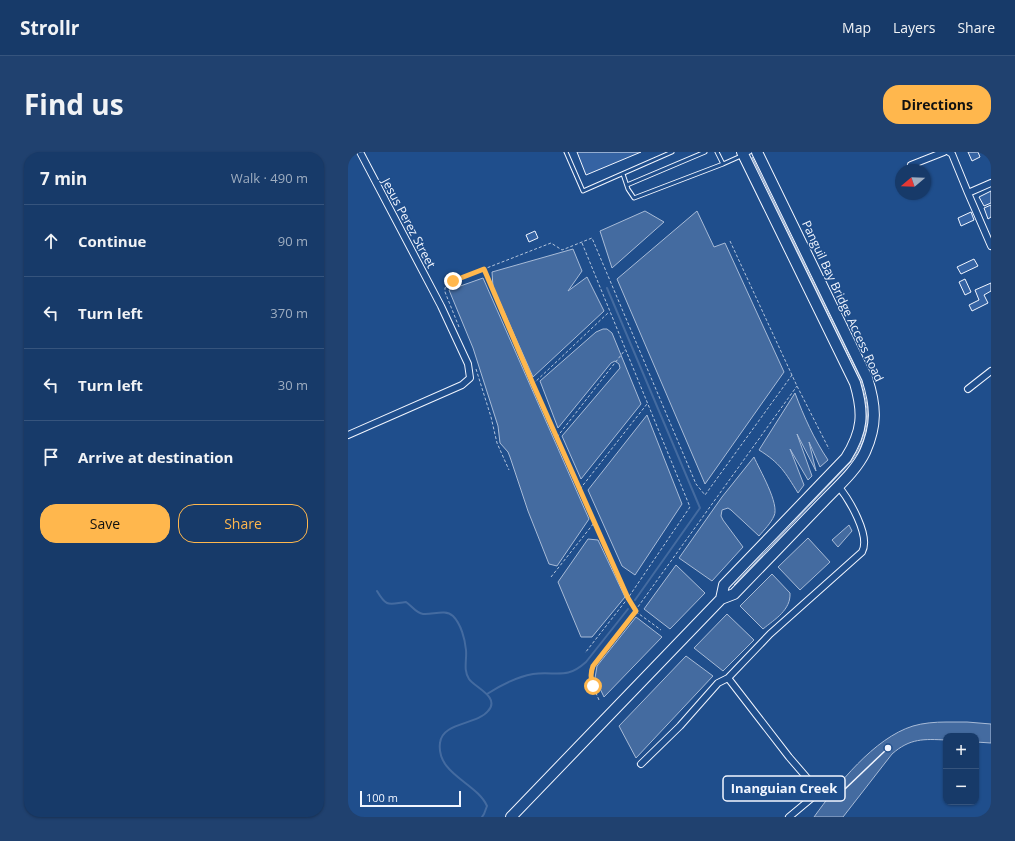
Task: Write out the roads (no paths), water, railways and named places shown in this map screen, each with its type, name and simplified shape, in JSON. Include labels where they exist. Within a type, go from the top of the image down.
[{"type":"highway","name":"Panguil Bay Bridge Access Road","points":[[511,817],[720,599],[734,594],[838,486],[856,466],[864,454],[870,440],[874,409],[872,394],[867,378],[757,152]]},
{"type":"highway","name":"Panguil Bay Bridge Access Road","points":[[720,599],[724,585],[846,458],[853,447],[857,436],[861,409],[859,397],[852,378],[745,153]]},
{"type":"street","name":"Jesus Perez Street","points":[[348,435],[462,385],[470,378],[468,364],[441,306],[360,152]]},
{"type":"street","points":[[914,164],[944,152]]},
{"type":"street","points":[[949,152],[952,154],[991,245]]},
{"type":"street","points":[[968,193],[991,183]]},
{"type":"street","points":[[968,389],[991,371]]},
{"type":"street","points":[[641,764],[686,721],[714,687],[722,680],[728,678],[770,634],[862,552],[864,548],[864,541],[862,532],[852,506],[838,486]]},
{"type":"street","points":[[728,678],[816,790],[813,797],[789,817]]},
{"type":"lane","points":[[566,152],[583,191],[672,152]]},
{"type":"lane","points":[[627,185],[704,152]]},
{"type":"lane","points":[[717,152],[723,164]]},
{"type":"lane","points":[[623,174],[632,196],[637,198],[723,164],[745,153]]},
{"type":"waterway","points":[[607,288],[700,508],[635,600]]},
{"type":"waterway","points":[[377,591],[383,600],[389,604],[406,602],[416,611],[423,614],[450,614],[456,619],[460,627],[464,637],[467,676],[489,697],[491,706],[483,716],[453,727],[447,731],[442,736],[440,743],[440,754],[444,763],[450,770],[482,798],[487,806],[482,817]]},
{"type":"waterway","points":[[487,694],[509,682],[527,675],[541,673],[561,674],[579,668],[586,662],[628,609]]},
{"type":"place","name":"Inanguian Creek","points":[[888,748]]}]
